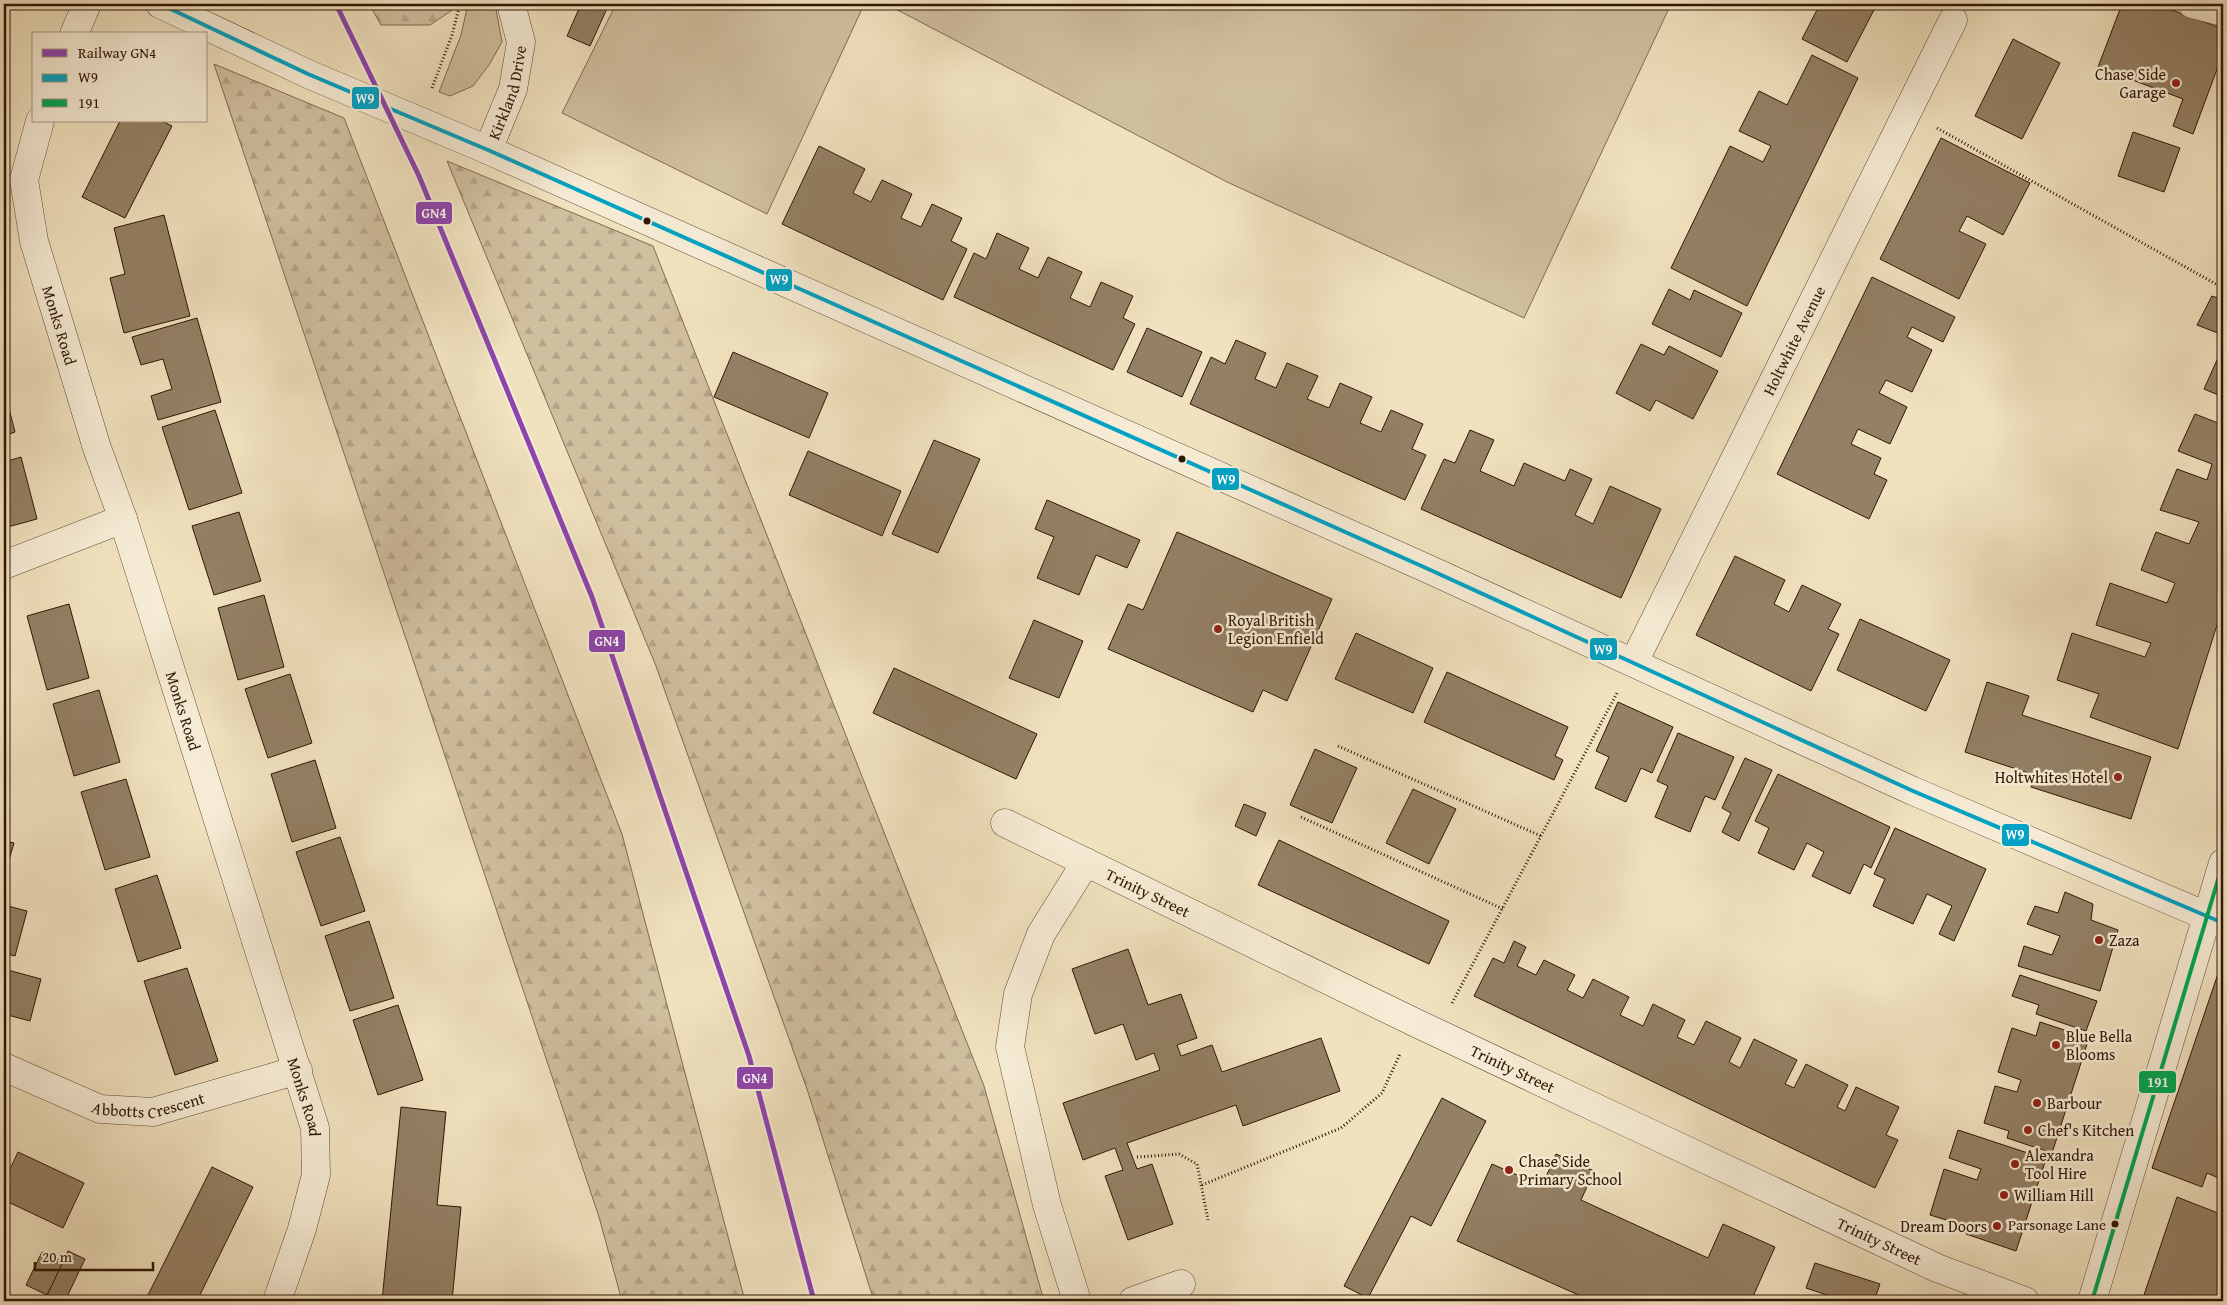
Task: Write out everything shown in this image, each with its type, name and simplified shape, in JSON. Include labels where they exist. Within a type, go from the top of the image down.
[{"type":"street","points":[[75,32],[87,4]]},
{"type":"street","points":[[160,4],[308,74],[488,150],[1634,662],[1913,790],[2215,920]]},
{"type":"street","name":"Kirkland Drive","points":[[488,150],[513,90],[521,42],[511,4]]},
{"type":"street","points":[[2192,4],[2223,12]]},
{"type":"street","name":"Holtwhite Avenue","points":[[1634,662],[1953,20]]},
{"type":"street","name":"Monks Road","points":[[40,122],[24,180],[34,241],[97,448],[122,519],[315,1128],[316,1175],[302,1229],[277,1301]]},
{"type":"street","points":[[4,565],[122,519]]},
{"type":"street","name":"Trinity Street","points":[[1005,822],[1426,1028],[1937,1268],[2025,1301]]},
{"type":"street","points":[[1077,1301],[1047,1205],[1010,1047],[1018,994],[1041,934],[1086,862]]},
{"type":"street","points":[[2092,1301],[2215,920],[2223,863]]},
{"type":"street","name":"Abbotts Crescent","points":[[4,1067],[100,1109],[153,1112],[298,1070]]},
{"type":"street","points":[[1133,1301],[1181,1284]]},
{"type":"path","points":[[420,122],[452,35],[460,4]]},
{"type":"path","points":[[1908,112],[2223,288]]},
{"type":"path","points":[[1202,1184],[1341,1128],[1382,1093],[1502,909],[1634,662]]},
{"type":"path","points":[[1338,746],[1541,836]]},
{"type":"path","points":[[1301,817],[1502,909]]},
{"type":"path","points":[[1137,1157],[1179,1154],[1197,1164],[1208,1220]]},
{"type":"green space","points":[[369,4],[452,4],[451,11],[430,25],[381,25]]},
{"type":"green space","points":[[468,4],[495,4],[502,42],[489,65],[473,86],[450,96],[439,92],[461,35]]},
{"type":"green space","points":[[616,4],[850,4],[862,9],[767,214],[562,113]]},
{"type":"green space","points":[[886,4],[1671,4],[1524,318],[1227,182]]},
{"type":"green space","points":[[214,64],[344,118],[622,834],[745,1301],[622,1301],[599,1217]]},
{"type":"green space","points":[[447,161],[653,246],[984,1086],[1044,1301],[874,1301],[808,1092],[656,666]]},
{"type":"building","points":[[581,4],[609,4],[590,46],[567,36]]},
{"type":"building","points":[[1820,4],[1877,4],[1847,62],[1802,39]]},
{"type":"building","name":"Chase Side Garage","points":[[2122,4],[2156,4],[2223,29],[2223,53],[2193,134],[2173,126],[2183,99],[2098,67]]},
{"type":"building","points":[[2013,39],[2060,63],[2022,139],[1975,116]]},
{"type":"building","points":[[1812,55],[1858,78],[1747,306],[1671,268],[1730,146],[1763,162],[1771,146],[1739,131],[1759,91],[1787,105]]},
{"type":"building","points":[[120,122],[164,122],[172,126],[125,218],[82,197]]},
{"type":"building","points":[[2133,132],[2180,148],[2164,192],[2118,176]]},
{"type":"building","points":[[1941,138],[2030,183],[2003,235],[1967,216],[1959,231],[1986,244],[1959,299],[1880,259]]},
{"type":"building","points":[[819,146],[865,169],[853,193],[871,202],[882,180],[912,194],[901,218],[921,227],[932,204],[962,218],[951,241],[967,249],[943,300],[782,224]]},
{"type":"building","points":[[164,215],[190,316],[124,333],[110,278],[125,274],[114,228]]},
{"type":"building","points":[[997,233],[1029,248],[1019,269],[1038,278],[1048,257],[1082,272],[1070,298],[1090,307],[1101,282],[1133,296],[1123,318],[1135,324],[1113,370],[954,297],[974,253],[986,259]]},
{"type":"building","points":[[1872,277],[1955,317],[1943,342],[1912,327],[1907,337],[1932,350],[1912,392],[1886,380],[1879,393],[1907,407],[1890,444],[1858,429],[1851,444],[1881,458],[1874,474],[1887,480],[1869,519],[1777,474]]},
{"type":"building","points":[[1669,289],[1690,300],[1694,290],[1742,313],[1721,357],[1652,324]]},
{"type":"building","points":[[2212,296],[2223,300],[2223,335],[2197,325]]},
{"type":"building","points":[[197,318],[221,402],[158,420],[151,396],[172,389],[163,359],[141,365],[132,337]]},
{"type":"building","points":[[1147,328],[1202,352],[1182,397],[1127,372]]},
{"type":"building","points":[[1236,340],[1266,353],[1255,379],[1276,388],[1287,363],[1318,376],[1307,399],[1329,408],[1340,383],[1372,397],[1360,423],[1381,432],[1391,410],[1423,424],[1412,449],[1426,455],[1405,500],[1190,404],[1211,357],[1225,364]]},
{"type":"building","points":[[1641,344],[1664,355],[1669,346],[1718,371],[1693,419],[1656,400],[1650,411],[1616,393]]},
{"type":"building","points":[[2221,351],[2223,351],[2223,397],[2204,389]]},
{"type":"building","points":[[733,352],[828,393],[809,438],[714,397]]},
{"type":"building","points":[[8,405],[15,432],[4,436],[4,406]]},
{"type":"building","points":[[215,410],[242,493],[189,510],[162,427]]},
{"type":"building","points":[[2195,414],[2223,425],[2223,606],[2178,749],[2090,717],[2099,694],[2057,680],[2072,633],[2145,657],[2151,643],[2096,625],[2110,583],[2167,603],[2175,583],[2141,570],[2156,532],[2189,544],[2199,522],[2160,510],[2177,469],[2207,480],[2212,464],[2178,451]]},
{"type":"building","points":[[1470,430],[1494,440],[1480,471],[1514,486],[1524,463],[1565,481],[1570,469],[1592,479],[1575,515],[1593,524],[1610,486],[1661,509],[1621,598],[1421,509],[1444,459],[1455,463]]},
{"type":"building","points":[[934,440],[980,459],[938,553],[892,534]]},
{"type":"building","points":[[808,451],[901,491],[882,536],[789,495]]},
{"type":"building","points":[[21,457],[37,519],[4,528],[4,462]]},
{"type":"building","points":[[1047,500],[1140,540],[1127,568],[1096,555],[1079,595],[1037,578],[1054,537],[1035,529]]},
{"type":"building","points":[[239,512],[261,581],[214,595],[192,526]]},
{"type":"building","name":"Royal British Legion Enfield","points":[[1177,532],[1332,599],[1287,701],[1263,690],[1253,712],[1108,649],[1128,604],[1143,610]]},
{"type":"building","points":[[1735,556],[1785,580],[1774,604],[1789,612],[1802,585],[1841,604],[1828,629],[1839,634],[1811,691],[1696,635]]},
{"type":"building","points":[[264,595],[284,667],[238,680],[218,608]]},
{"type":"building","points":[[69,604],[89,678],[47,690],[27,616]]},
{"type":"building","points":[[1860,619],[1950,660],[1926,711],[1837,670]]},
{"type":"building","points":[[1034,620],[1083,641],[1059,698],[1009,678]]},
{"type":"building","points":[[1356,633],[1433,668],[1413,713],[1335,679]]},
{"type":"building","points":[[894,668],[1037,734],[1016,779],[873,713]]},
{"type":"building","points":[[1447,672],[1568,727],[1555,756],[1563,760],[1554,780],[1424,722]]},
{"type":"building","points":[[290,674],[312,743],[268,758],[245,689]]},
{"type":"building","points":[[1987,682],[2029,696],[2022,715],[2151,757],[2131,819],[2031,787],[2034,775],[1965,752]]},
{"type":"building","points":[[99,690],[120,762],[74,776],[53,704]]},
{"type":"building","points":[[1618,702],[1673,727],[1652,773],[1641,768],[1626,802],[1595,788],[1609,757],[1596,751]]},
{"type":"building","points":[[1678,733],[1734,757],[1715,800],[1705,796],[1690,832],[1655,817],[1668,786],[1657,781]]},
{"type":"building","points":[[1315,749],[1357,768],[1332,823],[1290,805]]},
{"type":"building","points":[[1745,758],[1772,770],[1739,841],[1722,832],[1731,813],[1722,808]]},
{"type":"building","points":[[315,760],[336,828],[292,842],[271,774]]},
{"type":"building","points":[[1778,774],[1890,827],[1871,868],[1864,864],[1850,894],[1812,876],[1824,852],[1807,843],[1794,870],[1758,853],[1769,828],[1755,821]]},
{"type":"building","points":[[126,779],[150,857],[105,870],[81,792]]},
{"type":"building","points":[[1413,789],[1456,809],[1429,864],[1386,843]]},
{"type":"building","points":[[1244,804],[1266,813],[1256,836],[1235,826]]},
{"type":"building","points":[[1895,828],[1986,869],[1954,941],[1939,934],[1952,906],[1927,894],[1913,924],[1873,906],[1885,879],[1874,874]]},
{"type":"building","points":[[340,837],[365,911],[321,926],[296,852]]},
{"type":"building","points":[[1279,840],[1449,921],[1429,964],[1258,885]]},
{"type":"building","points":[[4,841],[14,843],[4,877]]},
{"type":"building","points":[[157,875],[181,948],[138,962],[115,889]]},
{"type":"building","points":[[2065,892],[2093,904],[2091,920],[2118,930],[2100,991],[2018,966],[2024,946],[2052,955],[2060,936],[2027,924],[2035,906],[2058,913]]},
{"type":"building","points":[[4,905],[27,911],[15,956],[4,953]]},
{"type":"building","points":[[369,921],[394,998],[350,1011],[325,936]]},
{"type":"building","points":[[1514,941],[1526,947],[1517,966],[1536,975],[1544,960],[1575,975],[1567,990],[1583,998],[1593,979],[1629,997],[1620,1015],[1643,1026],[1653,1004],[1685,1020],[1677,1037],[1694,1045],[1706,1021],[1741,1038],[1729,1062],[1740,1068],[1754,1039],[1797,1060],[1785,1084],[1794,1088],[1806,1064],[1848,1085],[1837,1107],[1845,1111],[1856,1087],[1899,1107],[1886,1135],[1898,1140],[1875,1188],[1474,996],[1493,958],[1504,963]]},
{"type":"building","points":[[1128,949],[1148,1005],[1181,994],[1197,1038],[1177,1045],[1181,1056],[1212,1045],[1222,1072],[1321,1038],[1340,1091],[1243,1126],[1236,1105],[1127,1143],[1137,1169],[1152,1164],[1173,1224],[1128,1240],[1105,1176],[1123,1170],[1115,1148],[1083,1160],[1063,1103],[1160,1070],[1154,1053],[1136,1060],[1123,1024],[1095,1034],[1072,969]]},
{"type":"building","points":[[2223,959],[2223,1125],[2220,1134],[2223,1135],[2223,1180],[2207,1173],[2202,1187],[2152,1168]]},
{"type":"building","points":[[187,968],[218,1061],[175,1075],[144,981]]},
{"type":"building","points":[[4,969],[41,979],[30,1021],[4,1014]]},
{"type":"building","points":[[2020,975],[2097,1001],[2086,1031],[2036,1014],[2039,1005],[2012,996]]},
{"type":"building","points":[[398,1005],[423,1080],[378,1095],[353,1020]]},
{"type":"building","points":[[2040,1022],[2089,1038],[2052,1153],[2007,1138],[2009,1131],[1984,1123],[1995,1086],[2017,1092],[2021,1080],[1998,1072],[2012,1028],[2036,1036]]},
{"type":"building","points":[[1442,1098],[1486,1121],[1431,1226],[1411,1216],[1368,1298],[1344,1286]]},
{"type":"building","points":[[401,1107],[446,1112],[437,1205],[461,1207],[452,1301],[382,1301]]},
{"type":"building","points":[[1958,1130],[2046,1159],[2016,1251],[1966,1234],[1969,1227],[1930,1215],[1944,1169],[1977,1180],[1981,1169],[1949,1158]]},
{"type":"building","points":[[18,1152],[84,1183],[63,1228],[4,1200],[4,1182]]},
{"type":"building","points":[[1556,1154],[1594,1171],[1581,1200],[1708,1258],[1723,1224],[1775,1247],[1751,1301],[1581,1301],[1583,1297],[1457,1241],[1492,1164],[1542,1186]]},
{"type":"building","points":[[212,1167],[253,1187],[197,1301],[145,1301]]},
{"type":"building","points":[[2177,1197],[2223,1215],[2223,1301],[2142,1301]]},
{"type":"building","points":[[68,1251],[85,1259],[65,1301],[60,1301],[47,1295]]},
{"type":"building","points":[[42,1252],[63,1262],[47,1295],[26,1285]]},
{"type":"building","points":[[1815,1263],[1880,1284],[1874,1301],[1829,1301],[1830,1296],[1806,1288]]},
{"type":"rail line","name":"GN4","points":[[336,4],[419,176],[592,597],[749,1056],[814,1301]]},
{"type":"transit line","name":"W9","points":[[160,4],[308,74],[488,150],[1426,568],[1913,791],[2223,923]]},
{"type":"transit line","name":"191","points":[[2092,1301],[2223,863]]},
{"type":"place","name":"Chase Side Garage","points":[[2176,83]]},
{"type":"place","name":"Royal British Legion Enfield","points":[[1218,629]]},
{"type":"place","name":"Holtwhites Hotel","points":[[2118,777]]},
{"type":"place","name":"Zaza","points":[[2099,940]]},
{"type":"place","name":"Blue Bella Blooms","points":[[2056,1045]]},
{"type":"place","name":"Barbour","points":[[2037,1103]]},
{"type":"place","name":"Chef's Kitchen","points":[[2028,1130]]},
{"type":"place","name":"Alexandra Tool Hire","points":[[2015,1164]]},
{"type":"place","name":"Chase Side Primary School","points":[[1509,1170]]},
{"type":"place","name":"William Hill","points":[[2004,1195]]},
{"type":"place","name":"Parsonage Lane","points":[[2115,1224]]},
{"type":"place","name":"Dream Doors","points":[[1997,1226]]}]
